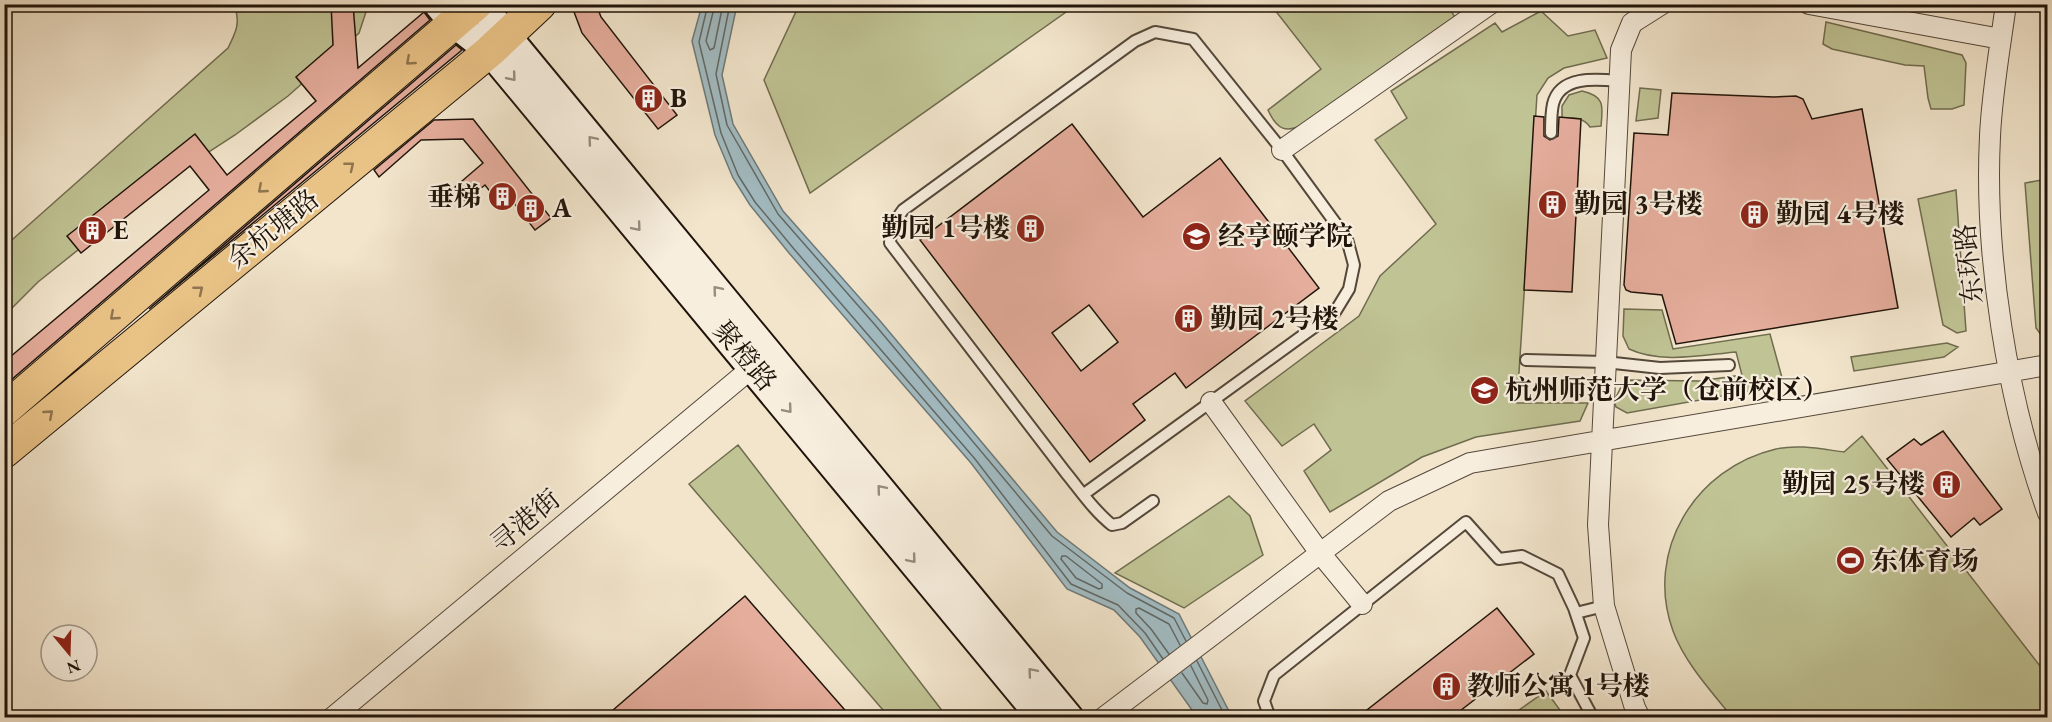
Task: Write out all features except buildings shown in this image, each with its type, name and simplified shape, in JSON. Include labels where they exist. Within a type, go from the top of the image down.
[{"type":"main road","name":"余杭塘路","points":[[4,453],[498,44],[540,4]]},
{"type":"main road","name":"余杭塘路","points":[[4,410],[462,9]]},
{"type":"street","points":[[1282,150],[1490,4]]},
{"type":"street","points":[[1640,717],[1635,708],[1604,606],[1598,525],[1621,50],[1632,23],[1662,4]]},
{"type":"street","points":[[1809,4],[2001,39]]},
{"type":"street","name":"东环路","points":[[2006,4],[1993,104],[1989,172],[1992,257],[2010,372],[2031,467],[2048,513]]},
{"type":"street","name":"聚橙路","points":[[462,9],[498,44],[1069,717]]},
{"type":"street","name":"聚橙路","points":[[498,44],[753,367],[1042,717]]},
{"type":"street","points":[[1103,717],[1389,501],[1470,463],[2048,365]]},
{"type":"street","name":"寻港街","points":[[332,717],[753,367]]},
{"type":"street","points":[[1211,402],[1320,553],[1362,604]]},
{"type":"lane","points":[[1083,494],[1335,312],[1349,289],[1354,265],[1347,239],[1282,150],[1193,39],[1155,32],[1134,41],[903,210],[891,227],[890,243],[1083,494],[1105,519],[1113,525],[1122,523],[1153,501]]},
{"type":"lane","points":[[1551,133],[1553,102],[1561,91],[1572,83],[1588,79],[1619,81]]},
{"type":"lane","points":[[1526,360],[1605,362],[1660,368],[1728,365]]},
{"type":"lane","points":[[1270,717],[1264,701],[1274,675],[1466,522],[1499,559],[1522,556],[1558,574],[1584,638],[1570,675],[1593,717]]},
{"type":"lane","points":[[1576,614],[1604,606]]},
{"type":"green space","points":[[799,4],[1076,5],[810,193],[764,80]]},
{"type":"green space","points":[[234,5],[365,5],[366,12],[359,33],[288,96],[235,135],[164,181],[38,282],[5,315],[5,246],[228,48],[237,27]]},
{"type":"green space","points":[[1271,5],[1447,5],[1455,17],[1306,123],[1288,129],[1279,126],[1268,110],[1321,69]]},
{"type":"green space","points":[[1541,11],[1568,36],[1595,30],[1607,58],[1564,68],[1548,78],[1537,95],[1517,403],[1588,403],[1580,421],[1476,437],[1422,457],[1330,512],[1304,471],[1331,450],[1314,424],[1282,446],[1245,401],[1359,316],[1380,276],[1436,224],[1375,140],[1407,118],[1391,91],[1495,23],[1502,32]]},
{"type":"green space","points":[[1826,22],[1962,55],[1966,63],[1964,105],[1952,109],[1931,109],[1924,66],[1905,65],[1832,49],[1823,44]]},
{"type":"green space","points":[[1640,88],[1661,90],[1658,118],[1636,121]]},
{"type":"green space","points":[[1582,91],[1599,99],[1602,107],[1601,126],[1590,127],[1581,120],[1562,118],[1562,106],[1569,95]]},
{"type":"green space","points":[[2048,179],[2047,343],[2036,328],[2025,183]]},
{"type":"green space","points":[[1956,190],[1966,331],[1957,333],[1943,325],[1918,199]]},
{"type":"green space","points":[[1624,309],[1662,310],[1673,349],[1770,334],[1784,385],[1627,413],[1616,407],[1614,401],[1622,385],[1628,380],[1699,381],[1742,375],[1736,352],[1668,357],[1641,354],[1629,349],[1623,336]]},
{"type":"green space","points":[[1947,343],[1958,347],[1944,357],[1854,371],[1851,357]]},
{"type":"green space","points":[[1862,436],[2047,675],[2047,717],[1732,717],[1691,665],[1673,631],[1666,601],[1665,571],[1671,543],[1683,517],[1700,494],[1722,474],[1747,459],[1776,449],[1793,447],[1844,452]]},
{"type":"green space","points":[[738,445],[947,717],[889,717],[689,484]]},
{"type":"green space","points":[[1229,496],[1250,516],[1263,555],[1184,608],[1115,573]]},
{"type":"green space","points":[[1546,691],[1565,717],[1509,717]]},
{"type":"water","points":[[702,5],[737,5],[722,75],[733,124],[783,211],[881,322],[1057,532],[1130,588],[1179,614],[1232,717],[1197,717],[1140,637],[1114,610],[1067,589],[971,463],[750,205],[733,178],[715,135],[692,41]]},
{"type":"place","name":"B","points":[[649,98]]},
{"type":"place","name":"垂梯","points":[[502,197]]},
{"type":"place","name":"勤园 3号楼","points":[[1553,204]]},
{"type":"place","name":"A","points":[[531,208]]},
{"type":"place","name":"勤园 4号楼","points":[[1755,214]]},
{"type":"place","name":"勤园 1号楼","points":[[1031,228]]},
{"type":"place","name":"E","points":[[92,230]]},
{"type":"place","name":"经亨颐学院","points":[[1197,236]]},
{"type":"place","name":"勤园 2号楼","points":[[1189,319]]},
{"type":"place","name":"杭州师范大学（仓前校区）","points":[[1484,390]]},
{"type":"place","name":"勤园 25号楼","points":[[1946,484]]},
{"type":"place","name":"东体育场","points":[[1850,561]]},
{"type":"place","name":"教师公寓 1号楼","points":[[1446,686]]}]
